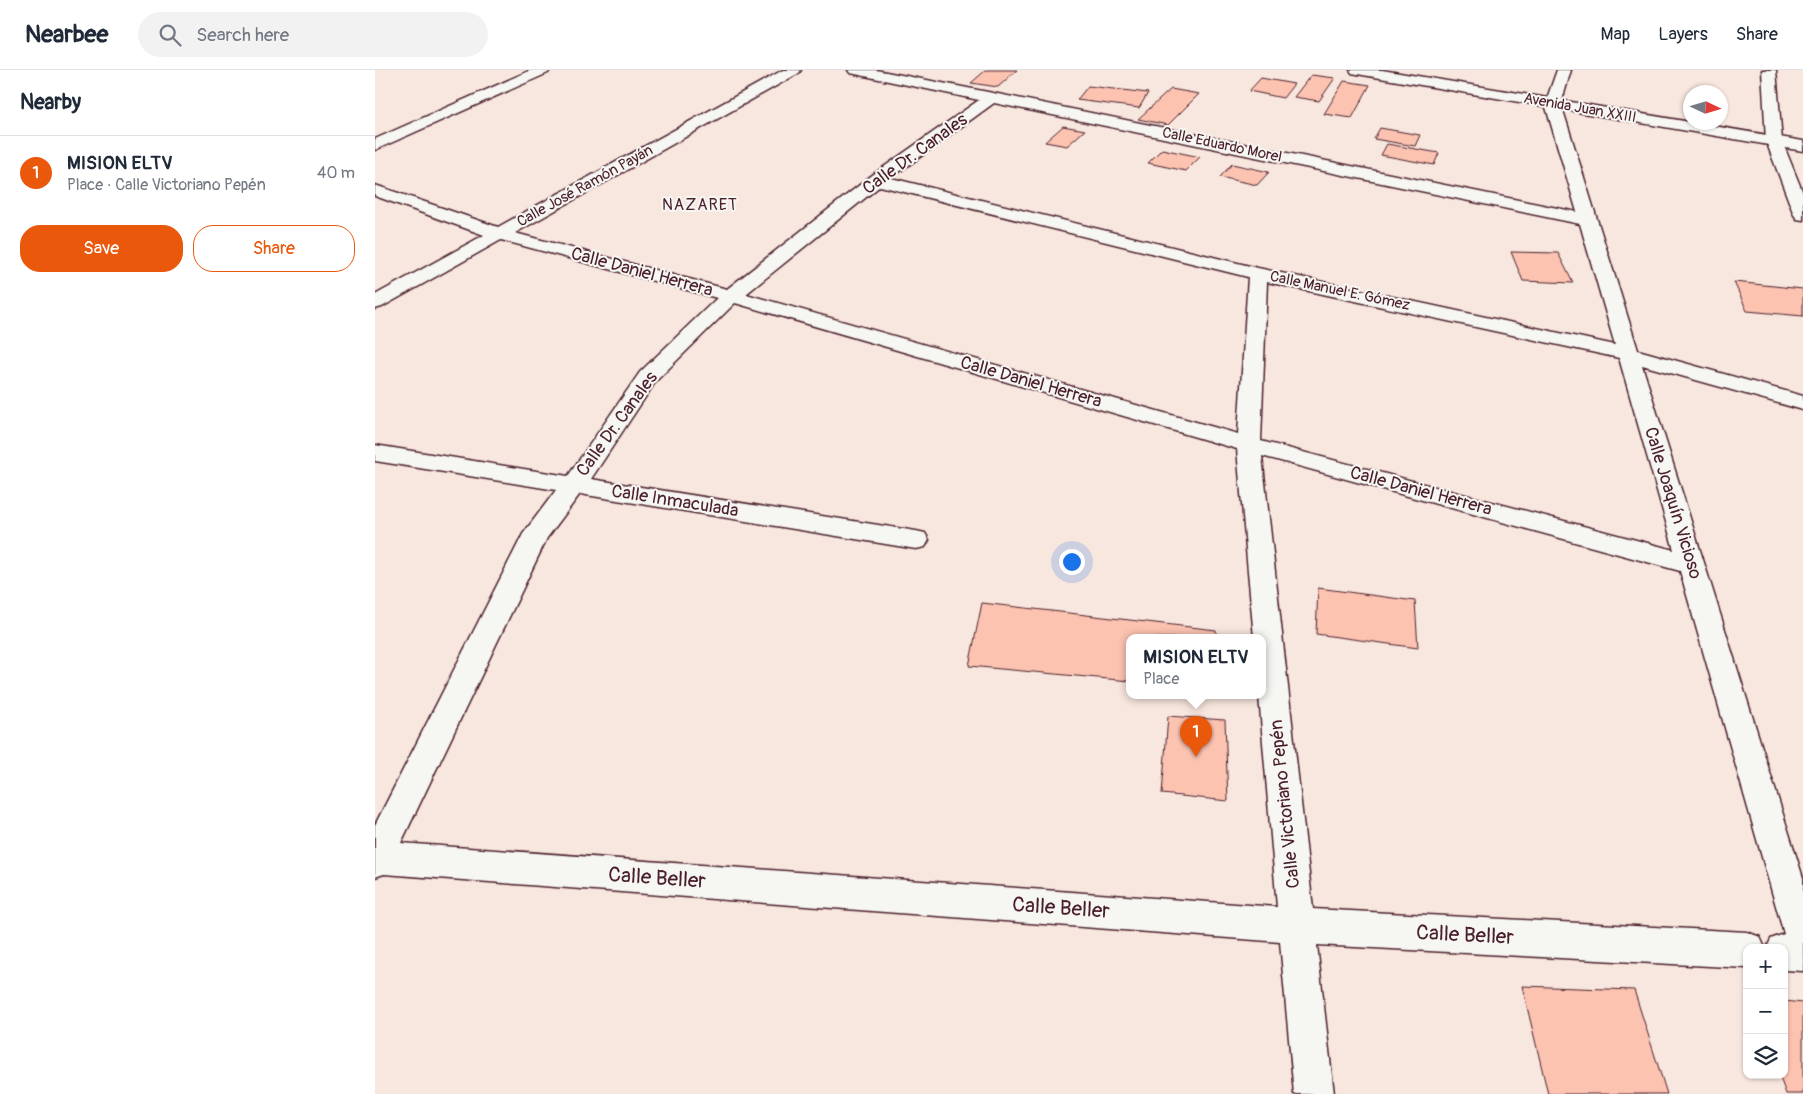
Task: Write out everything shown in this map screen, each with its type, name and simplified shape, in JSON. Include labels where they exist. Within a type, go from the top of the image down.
[{"type":"street","points":[[375,145],[543,70]]},
{"type":"street","name":"Calle José Ramón Payán","points":[[375,303],[794,70]]},
{"type":"street","name":"Calle Eduardo Morel","points":[[855,70],[1588,220]]},
{"type":"street","name":"Avenida Juan XXIII","points":[[1357,70],[1803,146]]},
{"type":"street","points":[[1553,104],[1564,70]]},
{"type":"street","points":[[1769,70],[1774,141],[1803,215]]},
{"type":"street","name":"Calle Dr. Canales","points":[[376,858],[536,534],[573,485],[648,377],[731,296],[877,180],[993,97]]},
{"type":"street","name":"Calle Joaquín Vicioso","points":[[1553,104],[1803,936]]},
{"type":"street","name":"Calle Manuel E. Gómez","points":[[877,180],[1258,274],[1628,354],[1803,403]]},
{"type":"street","name":"Calle Daniel Herrera","points":[[375,190],[499,234],[731,296],[1249,445],[1691,564]]},
{"type":"street","name":"Calle Victoriano Pepén","points":[[1258,274],[1249,445],[1314,1094]]},
{"type":"street","name":"Calle Inmaculada","points":[[375,453],[916,540]]},
{"type":"street","name":"Calle Beller","points":[[376,858],[1298,926],[1743,950]]},
{"type":"street","points":[[1788,952],[1803,953]]},
{"type":"building","points":[[986,70],[1017,70],[998,87],[971,83]]},
{"type":"building","points":[[1311,75],[1335,78],[1319,101],[1294,97]]},
{"type":"building","points":[[1261,78],[1294,84],[1283,98],[1249,91]]},
{"type":"building","points":[[1344,81],[1370,85],[1352,118],[1324,114]]},
{"type":"building","points":[[1088,86],[1148,93],[1139,108],[1077,100]]},
{"type":"building","points":[[1171,89],[1199,94],[1168,125],[1138,119]]},
{"type":"building","points":[[1063,126],[1085,130],[1067,146],[1045,142]]},
{"type":"building","points":[[1380,128],[1420,135],[1415,146],[1374,139]]},
{"type":"building","points":[[1387,144],[1439,153],[1434,165],[1381,155]]},
{"type":"building","points":[[1162,149],[1200,157],[1186,171],[1148,163]]},
{"type":"building","points":[[1232,164],[1269,172],[1257,185],[1220,177]]},
{"type":"building","points":[[1511,252],[1558,253],[1573,283],[1523,281]]},
{"type":"building","points":[[1734,282],[1803,289],[1803,316],[1747,311]]},
{"type":"building","points":[[1318,588],[1415,601],[1418,648],[1316,634]]},
{"type":"building","points":[[982,603],[1216,630],[1216,634],[1126,634],[1126,681],[969,666]]},
{"type":"building","points":[[1168,716],[1225,720],[1228,801],[1162,794]]},
{"type":"building","points":[[1522,986],[1634,990],[1667,1094],[1548,1094]]},
{"type":"building","points":[[1788,1001],[1803,1003],[1803,1094],[1786,1094],[1780,1079],[1788,1079]]},
{"type":"place","name":"MISION ELTV","points":[[1196,757]]},
{"type":"district","name":"NAZARET","points":[[700,205]]}]
